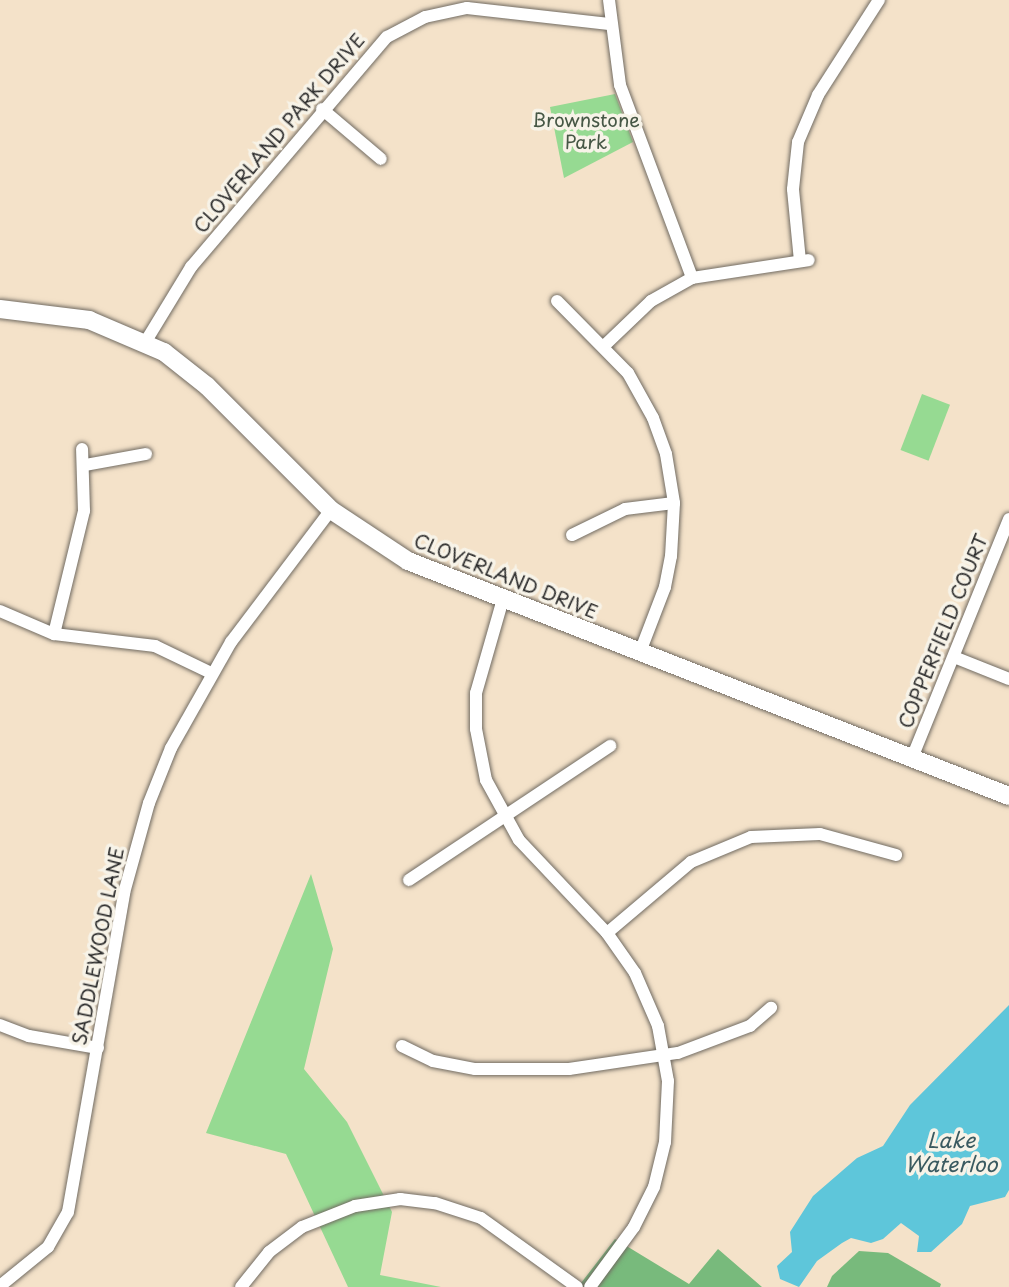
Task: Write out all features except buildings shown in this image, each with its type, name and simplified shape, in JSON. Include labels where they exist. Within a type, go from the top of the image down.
[{"type":"main road","name":"CLOVERLAND DRIVE","points":[[0,309],[89,320],[146,341],[199,378],[331,510],[408,561],[1009,796]]},
{"type":"street","points":[[609,0],[609,24],[625,102],[692,278]]},
{"type":"street","points":[[605,345],[651,301],[692,278],[805,261],[793,189],[799,142],[818,95],[879,0]]},
{"type":"street","name":"CLOVERLAND PARK DRIVE","points":[[146,341],[191,267],[321,109],[387,37],[445,10],[497,10],[609,24]]},
{"type":"street","points":[[321,109],[381,159]]},
{"type":"street","points":[[557,301],[605,345],[628,373],[653,418],[666,454],[674,503],[667,581],[640,652]]},
{"type":"street","points":[[54,635],[83,516],[85,465],[82,449]]},
{"type":"street","points":[[85,465],[146,454]]},
{"type":"street","points":[[572,535],[625,509],[674,503]]},
{"type":"street","name":"SADDLEWOOD LANE","points":[[0,1286],[41,1255],[66,1217],[78,1172],[124,893],[141,828],[172,748],[211,673],[331,510]]},
{"type":"street","name":"COPPERFIELD COURT","points":[[912,758],[1009,519]]},
{"type":"street","points":[[503,599],[482,658],[475,713],[486,780],[504,818],[541,864],[607,933],[646,994],[664,1057],[667,1132],[654,1187],[634,1227],[590,1287]]},
{"type":"street","points":[[0,611],[54,635],[145,643],[211,673]]},
{"type":"street","points":[[954,657],[1009,679]]},
{"type":"street","points":[[409,880],[610,746]]},
{"type":"street","points":[[607,933],[691,862],[751,837],[820,834],[896,855]]},
{"type":"street","points":[[402,1046],[443,1063],[502,1071],[559,1070],[664,1057],[750,1026],[771,1008]]},
{"type":"street","points":[[0,1025],[40,1038],[98,1048]]},
{"type":"street","points":[[241,1287],[269,1252],[302,1227],[355,1206],[400,1199],[435,1203],[481,1218],[577,1287]]},
{"type":"green space","name":"Brownstone Park","points":[[615,94],[633,142],[564,178],[550,107]]},
{"type":"green space","points":[[922,394],[950,405],[929,461],[900,450]]},
{"type":"green space","points":[[311,874],[333,949],[304,1069],[347,1122],[392,1212],[380,1275],[441,1287],[348,1287],[286,1154],[206,1133]]},
{"type":"green space","points":[[615,1239],[689,1284],[718,1249],[762,1287],[578,1287]]},
{"type":"green space","points":[[859,1251],[888,1253],[941,1284],[940,1287],[827,1287],[832,1276]]},
{"type":"water","name":"Lake Waterloo","points":[[1009,1005],[1009,1190],[1005,1197],[970,1206],[962,1224],[931,1252],[917,1252],[919,1236],[901,1223],[883,1239],[871,1243],[851,1238],[842,1243],[817,1261],[799,1287],[780,1279],[777,1266],[792,1252],[790,1232],[813,1196],[857,1158],[883,1146],[910,1105]]}]
